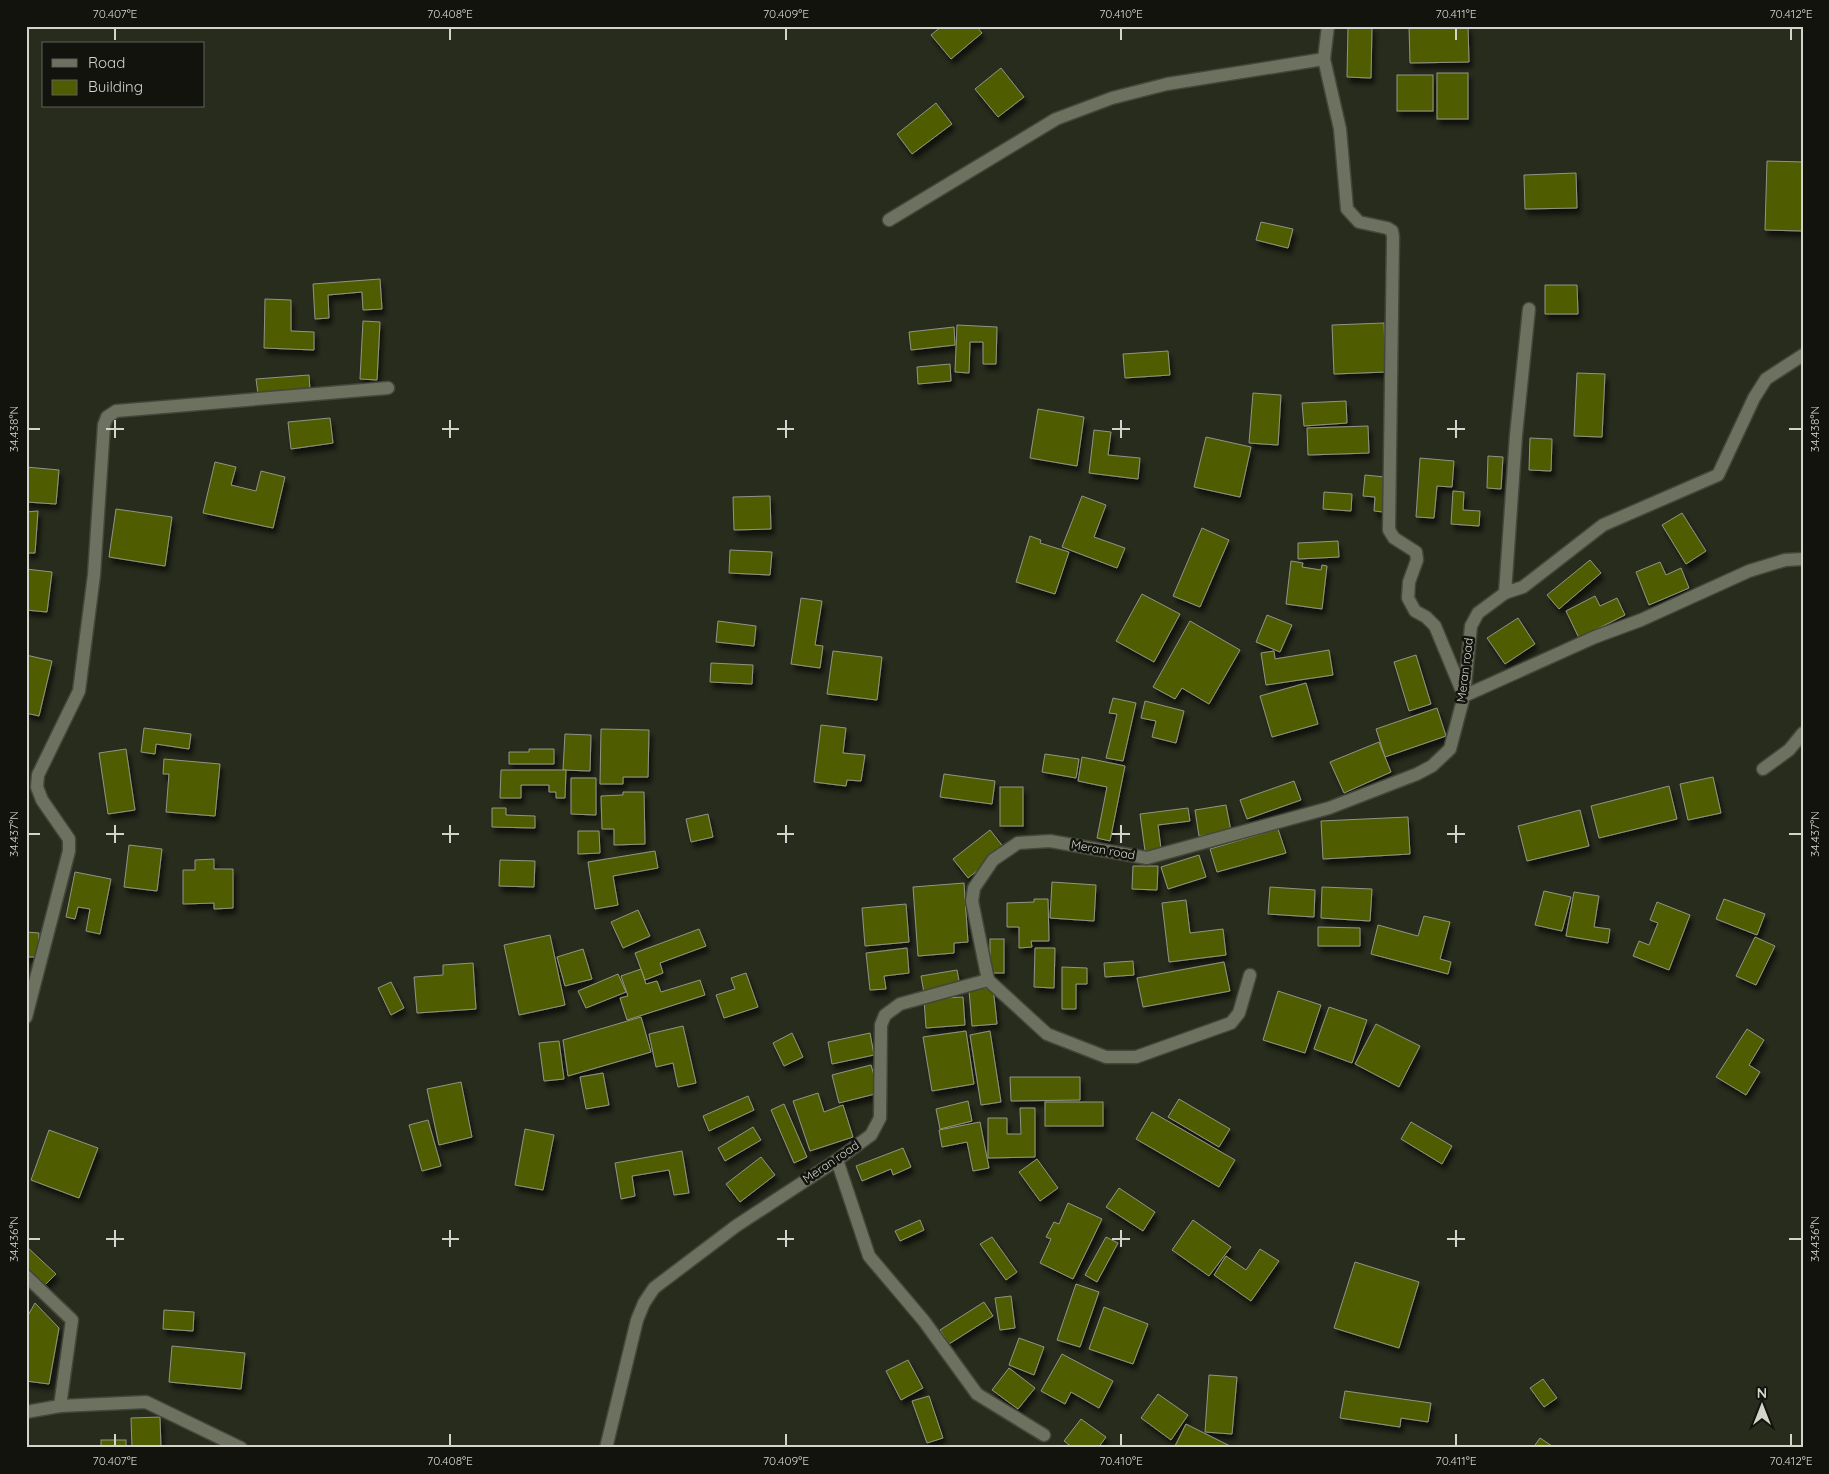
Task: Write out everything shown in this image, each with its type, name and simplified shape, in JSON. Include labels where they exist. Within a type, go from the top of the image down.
[{"type":"street","points":[[1328,26],[1324,59],[1340,129],[1347,209],[1359,222],[1388,228],[1392,231],[1394,237],[1390,530],[1394,538],[1416,552],[1417,560],[1409,582],[1408,598],[1415,611],[1426,617],[1435,626],[1464,696],[1749,571],[1786,560],[1803,559]]},
{"type":"street","points":[[889,220],[1056,119],[1112,98],[1167,84],[1324,59]]},
{"type":"street","points":[[1505,593],[1516,434],[1529,309]]},
{"type":"street","name":"Meran road","points":[[606,1448],[637,1320],[644,1303],[654,1288],[736,1226],[837,1160],[871,1135],[880,1118],[881,1025],[885,1015],[900,1004],[988,980],[972,901],[974,888],[993,860],[1018,843],[1050,841],[1147,858],[1329,808],[1417,774],[1432,766],[1450,749],[1464,696],[1471,626],[1478,613],[1505,593],[1523,587],[1603,525],[1718,475],[1754,398],[1766,379],[1803,355]]},
{"type":"street","points":[[26,1017],[69,851],[69,839],[42,800],[36,787],[38,775],[79,691],[94,574],[104,425],[107,417],[116,411],[388,388]]},
{"type":"street","points":[[1763,769],[1790,750],[1803,733]]},
{"type":"street","points":[[988,980],[1048,1034],[1106,1057],[1136,1056],[1231,1023],[1239,1013],[1250,975]]},
{"type":"street","points":[[837,1160],[869,1256],[924,1321],[977,1394],[1044,1435]]},
{"type":"street","points":[[26,1276],[72,1320],[60,1406]]},
{"type":"street","points":[[26,1412],[60,1406],[146,1402],[240,1448]]},
{"type":"building","points":[[942,26],[976,26],[982,33],[951,59],[931,35]]},
{"type":"building","points":[[1348,26],[1372,26],[1371,78],[1347,77]]},
{"type":"building","points":[[1409,26],[1468,26],[1469,62],[1410,63]]},
{"type":"building","points":[[1001,68],[1024,97],[998,117],[975,89]]},
{"type":"building","points":[[1437,73],[1468,73],[1468,119],[1437,119]]},
{"type":"building","points":[[1397,75],[1433,75],[1433,111],[1397,111]]},
{"type":"building","points":[[936,103],[952,124],[912,154],[897,134]]},
{"type":"building","points":[[1767,161],[1803,162],[1803,231],[1765,230]]},
{"type":"building","points":[[1576,173],[1577,208],[1525,209],[1524,175]]},
{"type":"building","points":[[1261,222],[1293,229],[1288,248],[1256,240]]},
{"type":"building","points":[[380,279],[382,309],[363,310],[362,292],[328,295],[329,318],[315,319],[313,284]]},
{"type":"building","points":[[1545,285],[1577,285],[1578,314],[1545,314]]},
{"type":"building","points":[[265,299],[291,300],[291,331],[314,332],[314,350],[264,348]]},
{"type":"building","points":[[363,321],[380,322],[377,380],[360,379]]},
{"type":"building","points":[[1384,323],[1386,372],[1334,374],[1332,325]]},
{"type":"building","points":[[957,325],[997,327],[996,364],[983,364],[983,342],[970,342],[969,373],[955,372]]},
{"type":"building","points":[[954,327],[955,345],[911,350],[909,332]]},
{"type":"building","points":[[1168,351],[1170,375],[1125,378],[1123,354]]},
{"type":"building","points":[[950,364],[951,381],[918,384],[917,367]]},
{"type":"building","points":[[1577,373],[1605,374],[1602,437],[1574,436]]},
{"type":"building","points":[[309,375],[310,390],[258,394],[256,379]]},
{"type":"building","points":[[1253,393],[1281,395],[1278,445],[1249,443]]},
{"type":"building","points":[[1346,401],[1347,423],[1304,426],[1302,403]]},
{"type":"building","points":[[1038,409],[1084,417],[1077,466],[1030,458]]},
{"type":"building","points":[[330,418],[333,443],[291,449],[288,422]]},
{"type":"building","points":[[1368,426],[1369,453],[1308,455],[1307,428]]},
{"type":"building","points":[[1094,430],[1111,432],[1108,455],[1140,458],[1138,479],[1089,473]]},
{"type":"building","points":[[1206,437],[1251,447],[1240,497],[1194,487]]},
{"type":"building","points":[[1530,438],[1552,439],[1551,471],[1529,470]]},
{"type":"building","points":[[1488,456],[1503,457],[1501,489],[1487,488]]},
{"type":"building","points":[[1420,458],[1454,461],[1452,487],[1437,486],[1434,518],[1416,517]]},
{"type":"building","points":[[215,462],[236,467],[231,485],[256,491],[261,471],[285,477],[273,528],[203,513]]},
{"type":"building","points":[[26,467],[59,470],[56,504],[26,502]]},
{"type":"building","points":[[1365,475],[1385,477],[1383,512],[1374,511],[1375,497],[1363,496]]},
{"type":"building","points":[[1453,491],[1464,492],[1463,510],[1480,511],[1479,526],[1451,524]]},
{"type":"building","points":[[1324,492],[1352,494],[1351,511],[1323,509]]},
{"type":"building","points":[[770,496],[771,529],[734,530],[733,497]]},
{"type":"building","points":[[1082,496],[1106,505],[1094,537],[1125,548],[1117,568],[1062,547]]},
{"type":"building","points":[[116,509],[172,517],[165,566],[109,557]]},
{"type":"building","points":[[38,511],[35,553],[26,553],[26,512]]},
{"type":"building","points":[[1682,513],[1706,551],[1686,564],[1662,525]]},
{"type":"building","points":[[1202,528],[1229,540],[1200,607],[1173,596]]},
{"type":"building","points":[[1030,536],[1041,540],[1040,543],[1069,552],[1055,594],[1016,582]]},
{"type":"building","points":[[1338,541],[1339,557],[1298,559],[1298,543]]},
{"type":"building","points":[[730,550],[772,552],[770,575],[729,573]]},
{"type":"building","points":[[1590,560],[1601,573],[1559,609],[1547,595]]},
{"type":"building","points":[[1291,561],[1303,563],[1302,567],[1321,570],[1322,565],[1327,566],[1322,609],[1286,604]]},
{"type":"building","points":[[1660,562],[1666,575],[1681,568],[1689,588],[1649,605],[1636,572]]},
{"type":"building","points":[[26,569],[52,572],[47,612],[26,610]]},
{"type":"building","points":[[1142,594],[1180,614],[1154,662],[1116,641]]},
{"type":"building","points":[[1595,596],[1600,606],[1617,598],[1625,615],[1579,638],[1566,611]]},
{"type":"building","points":[[801,598],[822,601],[815,645],[823,646],[820,668],[791,664]]},
{"type":"building","points":[[1267,615],[1292,625],[1280,652],[1256,642]]},
{"type":"building","points":[[1518,618],[1535,644],[1505,664],[1487,638]]},
{"type":"building","points":[[718,621],[756,626],[754,646],[716,642]]},
{"type":"building","points":[[1190,621],[1240,650],[1209,704],[1182,688],[1175,699],[1153,687]]},
{"type":"building","points":[[1329,650],[1333,675],[1266,685],[1261,653],[1274,651],[1275,659]]},
{"type":"building","points":[[833,651],[882,657],[877,700],[827,694]]},
{"type":"building","points":[[26,655],[52,661],[39,716],[26,713]]},
{"type":"building","points":[[1416,655],[1431,704],[1409,711],[1394,662]]},
{"type":"building","points":[[711,663],[753,665],[752,684],[710,682]]},
{"type":"building","points":[[1306,683],[1318,724],[1272,737],[1260,696]]},
{"type":"building","points":[[1113,698],[1136,703],[1123,761],[1106,758],[1117,714],[1109,713]]},
{"type":"building","points":[[1145,701],[1184,711],[1176,743],[1152,737],[1156,721],[1141,718]]},
{"type":"building","points":[[1437,708],[1446,736],[1385,757],[1376,729]]},
{"type":"building","points":[[821,725],[846,728],[843,753],[865,755],[861,781],[847,780],[846,786],[814,782]]},
{"type":"building","points":[[144,728],[191,734],[189,749],[156,744],[155,754],[141,752]]},
{"type":"building","points":[[601,729],[649,730],[648,777],[623,777],[623,784],[600,784]]},
{"type":"building","points":[[565,734],[591,735],[590,771],[563,770]]},
{"type":"building","points":[[1379,742],[1391,772],[1344,793],[1330,762]]},
{"type":"building","points":[[126,749],[135,810],[108,814],[99,753]]},
{"type":"building","points":[[529,749],[554,749],[554,764],[509,764],[509,752],[529,752]]},
{"type":"building","points":[[1045,754],[1079,759],[1076,778],[1042,772]]},
{"type":"building","points":[[1082,757],[1125,766],[1110,841],[1097,838],[1107,787],[1078,781]]},
{"type":"building","points":[[164,759],[220,764],[215,816],[166,812],[169,774],[163,774]]},
{"type":"building","points":[[501,770],[566,770],[565,798],[556,798],[556,792],[549,792],[549,785],[521,785],[521,798],[500,798]]},
{"type":"building","points":[[944,774],[995,781],[992,804],[940,797]]},
{"type":"building","points":[[1713,777],[1721,813],[1688,820],[1680,784]]},
{"type":"building","points":[[571,778],[596,778],[596,815],[571,814]]},
{"type":"building","points":[[1294,781],[1301,800],[1247,819],[1240,800]]},
{"type":"building","points":[[1669,786],[1677,819],[1599,838],[1591,806]]},
{"type":"building","points":[[1000,787],[1023,787],[1023,826],[1000,826]]},
{"type":"building","points":[[623,792],[644,792],[645,844],[614,845],[614,829],[602,829],[601,796],[623,795]]},
{"type":"building","points":[[1226,805],[1231,831],[1199,836],[1195,810]]},
{"type":"building","points":[[492,808],[506,808],[506,815],[535,816],[535,828],[492,827]]},
{"type":"building","points":[[1188,808],[1190,821],[1158,825],[1161,849],[1145,851],[1140,814]]},
{"type":"building","points":[[1580,810],[1589,846],[1527,861],[1518,826]]},
{"type":"building","points":[[708,814],[713,837],[691,842],[686,819]]},
{"type":"building","points":[[1408,817],[1410,854],[1323,859],[1321,821]]},
{"type":"building","points":[[1278,829],[1286,853],[1217,872],[1210,849]]},
{"type":"building","points":[[990,830],[1005,849],[968,878],[953,859]]},
{"type":"building","points":[[578,831],[599,831],[600,853],[578,854]]},
{"type":"building","points":[[129,845],[162,849],[157,891],[124,887]]},
{"type":"building","points":[[655,851],[658,868],[613,876],[618,905],[595,909],[588,862]]},
{"type":"building","points":[[1199,855],[1206,877],[1168,889],[1161,867]]},
{"type":"building","points":[[214,859],[214,869],[233,869],[233,908],[214,909],[214,903],[183,904],[183,870],[195,870],[195,860]]},
{"type":"building","points":[[500,860],[535,861],[534,887],[499,886]]},
{"type":"building","points":[[1133,866],[1158,866],[1157,890],[1132,889]]},
{"type":"building","points":[[75,872],[111,879],[100,934],[86,931],[90,909],[78,907],[75,919],[66,917]]},
{"type":"building","points":[[1052,882],[1096,885],[1094,921],[1050,918]]},
{"type":"building","points":[[964,883],[968,942],[954,943],[954,953],[918,956],[913,887]]},
{"type":"building","points":[[1270,887],[1315,890],[1314,917],[1268,914]]},
{"type":"building","points":[[1322,887],[1372,889],[1370,921],[1321,918]]},
{"type":"building","points":[[1544,891],[1571,897],[1562,931],[1535,925]]},
{"type":"building","points":[[1574,892],[1599,896],[1594,927],[1610,929],[1608,943],[1566,936]]},
{"type":"building","points":[[1034,899],[1048,899],[1049,941],[1031,941],[1032,947],[1019,948],[1019,927],[1007,927],[1007,903],[1034,902]]},
{"type":"building","points":[[1724,899],[1765,914],[1757,935],[1716,919]]},
{"type":"building","points":[[1186,900],[1190,933],[1223,929],[1226,955],[1169,962],[1162,903]]},
{"type":"building","points":[[1657,902],[1690,915],[1669,970],[1633,956],[1639,941],[1649,945],[1658,923],[1650,920]]},
{"type":"building","points":[[906,904],[909,942],[865,946],[862,908]]},
{"type":"building","points":[[638,910],[650,936],[623,948],[611,922]]},
{"type":"building","points":[[1424,916],[1450,922],[1440,959],[1451,962],[1448,974],[1371,954],[1378,925],[1418,936]]},
{"type":"building","points":[[1318,927],[1360,928],[1360,946],[1318,946]]},
{"type":"building","points":[[699,929],[706,946],[660,963],[663,973],[645,980],[635,953]]},
{"type":"building","points":[[26,932],[39,933],[38,957],[26,957]]},
{"type":"building","points":[[550,935],[565,1005],[519,1015],[504,945]]},
{"type":"building","points":[[1755,937],[1775,946],[1756,985],[1736,976]]},
{"type":"building","points":[[990,939],[1004,939],[1004,973],[990,973]]},
{"type":"building","points":[[907,948],[909,973],[884,976],[886,989],[870,990],[866,953]]},
{"type":"building","points":[[1035,948],[1055,948],[1054,988],[1034,987]]},
{"type":"building","points":[[583,949],[592,979],[565,986],[557,957]]},
{"type":"building","points":[[1133,961],[1134,975],[1105,977],[1104,963]]},
{"type":"building","points":[[1224,962],[1230,991],[1143,1007],[1137,978]]},
{"type":"building","points":[[473,963],[476,1009],[417,1013],[414,977],[443,975],[443,965]]},
{"type":"building","points":[[1062,967],[1087,968],[1087,984],[1076,984],[1076,1009],[1062,1009]]},
{"type":"building","points":[[641,969],[646,984],[657,981],[661,992],[700,980],[705,995],[627,1020],[620,998],[628,996],[621,976]]},
{"type":"building","points":[[957,970],[960,986],[924,993],[921,976]]},
{"type":"building","points":[[746,973],[758,1007],[724,1018],[716,995],[735,989],[731,978]]},
{"type":"building","points":[[618,974],[626,992],[586,1008],[578,991]]},
{"type":"building","points":[[391,982],[404,1008],[391,1015],[378,988]]},
{"type":"building","points":[[993,987],[997,1024],[972,1026],[969,990]]},
{"type":"building","points":[[1278,991],[1321,1005],[1305,1053],[1263,1040]]},
{"type":"building","points":[[963,997],[965,1025],[926,1028],[924,999]]},
{"type":"building","points":[[1329,1007],[1367,1020],[1352,1063],[1314,1049]]},
{"type":"building","points":[[641,1017],[651,1052],[568,1076],[563,1040]]},
{"type":"building","points":[[1376,1024],[1420,1046],[1399,1087],[1355,1064]]},
{"type":"building","points":[[683,1026],[696,1083],[678,1087],[673,1063],[656,1067],[649,1034]]},
{"type":"building","points":[[1747,1029],[1764,1040],[1749,1065],[1760,1072],[1746,1095],[1716,1077]]},
{"type":"building","points":[[966,1031],[974,1084],[932,1091],[923,1037]]},
{"type":"building","points":[[990,1031],[1001,1102],[981,1105],[970,1035]]},
{"type":"building","points":[[792,1033],[803,1057],[784,1066],[773,1043]]},
{"type":"building","points":[[870,1033],[874,1055],[832,1064],[828,1042]]},
{"type":"building","points":[[559,1041],[564,1079],[544,1081],[539,1043]]},
{"type":"building","points":[[871,1065],[879,1093],[839,1103],[832,1075]]},
{"type":"building","points":[[603,1073],[609,1105],[586,1109],[580,1077]]},
{"type":"building","points":[[1010,1077],[1080,1077],[1080,1100],[1011,1101]]},
{"type":"building","points":[[461,1082],[472,1137],[439,1145],[427,1089]]},
{"type":"building","points":[[818,1093],[824,1112],[843,1105],[853,1137],[810,1151],[793,1101]]},
{"type":"building","points":[[748,1096],[754,1110],[709,1131],[703,1116]]},
{"type":"building","points":[[1179,1099],[1230,1129],[1219,1147],[1168,1117]]},
{"type":"building","points":[[968,1101],[972,1121],[940,1129],[936,1109]]},
{"type":"building","points":[[1045,1102],[1103,1102],[1103,1126],[1045,1126]]},
{"type":"building","points":[[784,1104],[807,1157],[794,1163],[771,1110]]},
{"type":"building","points":[[1020,1108],[1035,1108],[1035,1157],[988,1158],[988,1118],[1007,1118],[1007,1134],[1021,1134]]},
{"type":"building","points":[[1152,1112],[1235,1160],[1219,1187],[1136,1139]]},
{"type":"building","points":[[428,1120],[441,1166],[422,1171],[409,1125]]},
{"type":"building","points":[[980,1122],[989,1168],[973,1171],[967,1142],[942,1147],[939,1130]]},
{"type":"building","points":[[1411,1122],[1452,1146],[1442,1164],[1401,1139]]},
{"type":"building","points":[[753,1127],[761,1140],[725,1161],[718,1148]]},
{"type":"building","points":[[525,1129],[554,1135],[543,1190],[515,1185]]},
{"type":"building","points":[[49,1130],[98,1148],[79,1198],[31,1180]]},
{"type":"building","points":[[903,1148],[911,1167],[893,1175],[891,1169],[862,1181],[856,1166]]},
{"type":"building","points":[[682,1151],[689,1193],[674,1195],[669,1170],[632,1176],[635,1196],[621,1199],[615,1163]]},
{"type":"building","points":[[761,1157],[775,1175],[740,1202],[726,1184]]},
{"type":"building","points":[[1037,1159],[1058,1188],[1040,1201],[1019,1172]]},
{"type":"building","points":[[1119,1188],[1155,1212],[1143,1231],[1106,1207]]},
{"type":"building","points":[[1068,1203],[1102,1219],[1073,1279],[1040,1263],[1051,1239],[1046,1237],[1054,1222],[1059,1224]]},
{"type":"building","points":[[920,1220],[924,1230],[900,1241],[895,1231]]},
{"type":"building","points":[[1193,1220],[1231,1247],[1209,1276],[1172,1250]]},
{"type":"building","points":[[992,1237],[1017,1272],[1006,1280],[980,1244]]},
{"type":"building","points":[[1106,1237],[1118,1243],[1097,1282],[1085,1275]]},
{"type":"building","points":[[26,1246],[56,1274],[44,1286],[26,1269]]},
{"type":"building","points":[[1260,1249],[1279,1261],[1251,1301],[1214,1275],[1226,1256],[1246,1270]]},
{"type":"building","points":[[1355,1262],[1419,1282],[1399,1348],[1334,1328]]},
{"type":"building","points":[[1076,1284],[1099,1292],[1080,1347],[1057,1340]]},
{"type":"building","points":[[1011,1296],[1015,1328],[1000,1330],[995,1298]]},
{"type":"building","points":[[984,1302],[993,1316],[949,1344],[940,1330]]},
{"type":"building","points":[[35,1303],[59,1328],[49,1384],[26,1381],[26,1319]]},
{"type":"building","points":[[1104,1307],[1148,1324],[1133,1364],[1089,1349]]},
{"type":"building","points":[[164,1310],[194,1312],[193,1331],[163,1329]]},
{"type":"building","points":[[1019,1338],[1044,1347],[1034,1375],[1009,1365]]},
{"type":"building","points":[[172,1346],[245,1353],[241,1389],[169,1382]]},
{"type":"building","points":[[1062,1354],[1113,1381],[1099,1408],[1071,1392],[1065,1404],[1041,1391]]},
{"type":"building","points":[[908,1360],[923,1388],[901,1400],[886,1371]]},
{"type":"building","points":[[1009,1368],[1035,1388],[1018,1409],[992,1390]]},
{"type":"building","points":[[1209,1375],[1237,1377],[1232,1434],[1205,1432]]},
{"type":"building","points":[[1543,1379],[1557,1398],[1544,1407],[1530,1388]]},
{"type":"building","points":[[1345,1391],[1431,1403],[1428,1422],[1401,1418],[1400,1427],[1340,1418]]},
{"type":"building","points":[[1158,1394],[1188,1415],[1171,1440],[1141,1418]]},
{"type":"building","points":[[929,1396],[943,1438],[927,1443],[912,1401]]},
{"type":"building","points":[[160,1417],[161,1448],[132,1448],[131,1418]]},
{"type":"building","points":[[1081,1419],[1106,1437],[1098,1448],[1073,1448],[1064,1441]]},
{"type":"building","points":[[1186,1424],[1234,1448],[1174,1448]]},
{"type":"building","points":[[1540,1438],[1555,1448],[1533,1448]]},
{"type":"building","points":[[101,1440],[126,1440],[126,1448],[101,1448]]}]
